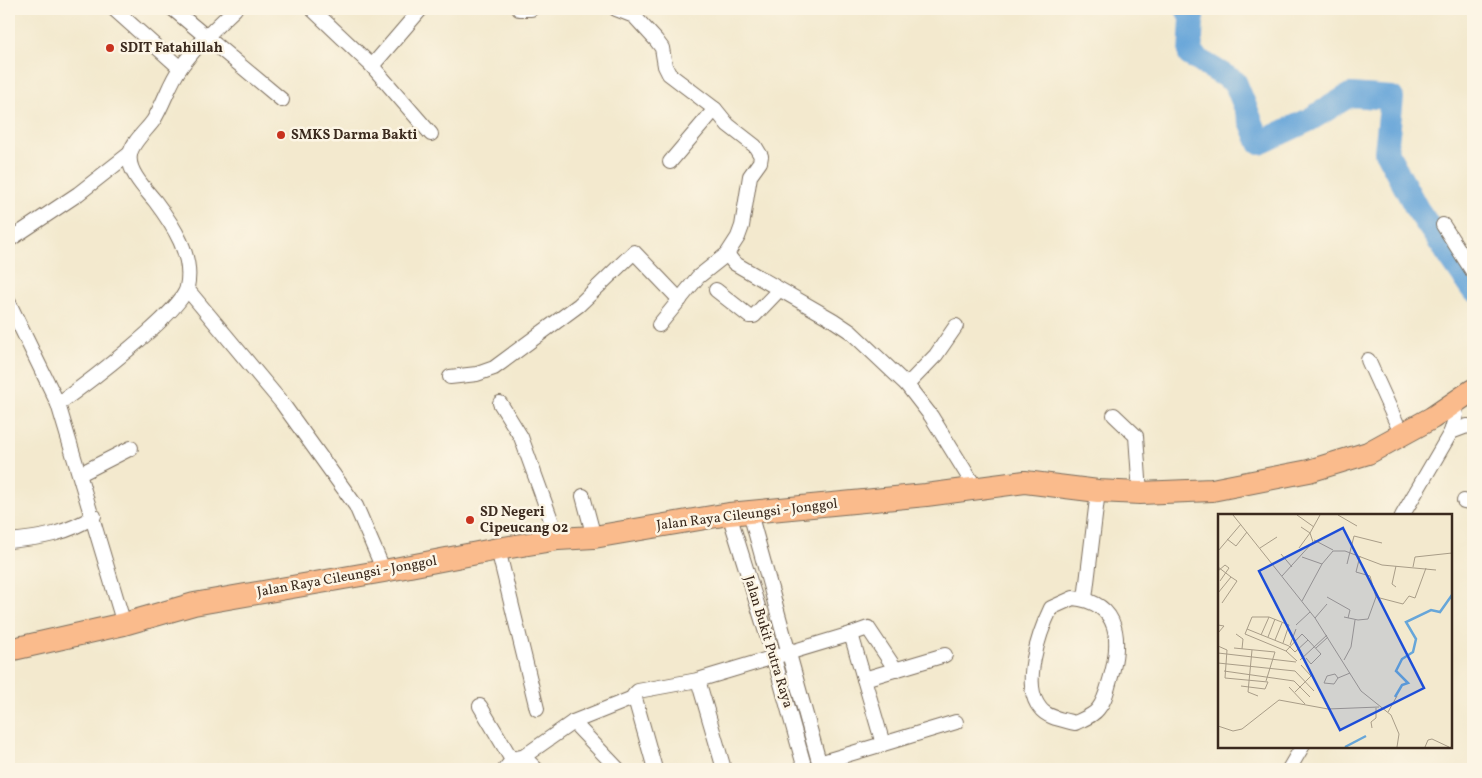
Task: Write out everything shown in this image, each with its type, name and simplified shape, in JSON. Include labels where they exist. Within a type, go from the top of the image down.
[{"type":"main road","name":"Jalan Raya Cileungsi - Jonggol","points":[[9,650],[124,624],[194,604],[384,572],[558,539],[594,537],[739,514],[926,495],[975,487],[1025,482],[1098,491],[1140,492],[1212,490],[1270,480],[1345,462],[1368,453],[1402,435],[1473,390]]},
{"type":"street","points":[[114,9],[180,68]]},
{"type":"street","points":[[172,9],[207,36],[253,78],[282,100]]},
{"type":"street","points":[[9,240],[78,194],[130,154],[154,119],[180,68],[207,36],[236,9]]},
{"type":"street","points":[[312,9],[372,66],[431,134]]},
{"type":"street","points":[[372,66],[421,9]]},
{"type":"street","points":[[518,9],[531,9]]},
{"type":"street","points":[[616,9],[637,12],[662,48],[665,66],[669,74],[715,109],[735,131],[755,146],[761,156],[760,162],[750,176],[741,232],[727,254],[698,277],[659,324]]},
{"type":"street","points":[[670,162],[715,109]]},
{"type":"street","points":[[58,404],[101,374],[162,318],[187,290],[189,271],[180,240],[164,213],[138,179],[130,162],[130,154]]},
{"type":"street","points":[[1443,226],[1473,272]]},
{"type":"street","points":[[450,377],[476,374],[494,368],[580,305],[634,252],[680,300]]},
{"type":"street","points":[[727,254],[734,264],[833,320],[850,332],[907,385],[927,410],[975,487]]},
{"type":"street","points":[[187,290],[282,403],[356,506],[384,572]]},
{"type":"street","points":[[716,290],[751,316],[779,290]]},
{"type":"street","points":[[9,302],[58,404],[94,516],[124,624]]},
{"type":"street","points":[[907,385],[936,355],[956,326]]},
{"type":"street","points":[[1368,360],[1402,435]]},
{"type":"street","points":[[500,403],[520,437],[558,539]]},
{"type":"street","points":[[1403,514],[1450,432],[1456,415],[1453,404]]},
{"type":"street","points":[[1114,415],[1136,436],[1140,492]]},
{"type":"street","points":[[1450,432],[1458,428],[1473,427]]},
{"type":"street","points":[[80,474],[130,448]]},
{"type":"street","points":[[1085,599],[1098,491]]},
{"type":"street","points":[[584,496],[594,537]]},
{"type":"street","name":"Jalan Bukit Putra Raya","points":[[739,514],[790,652],[821,766]]},
{"type":"street","name":"Jalan Bukit Putra Raya","points":[[739,514],[774,658],[805,769]]},
{"type":"street","points":[[9,541],[46,537],[66,532],[94,516]]},
{"type":"street","points":[[498,549],[537,709]]},
{"type":"street","points":[[1073,598],[1085,599],[1095,603],[1111,618],[1116,630],[1117,648],[1104,699],[1098,710],[1075,722],[1056,718],[1040,710],[1032,694],[1032,675],[1040,639],[1051,608],[1073,598]]},
{"type":"street","points":[[514,762],[573,722],[633,698],[638,691],[698,680],[868,628],[896,670]]},
{"type":"street","points":[[851,634],[883,744]]},
{"type":"street","points":[[864,679],[944,655]]},
{"type":"street","points":[[698,680],[724,769]]},
{"type":"street","points":[[633,698],[655,769]]},
{"type":"street","points":[[480,706],[514,762],[536,769]]},
{"type":"street","points":[[573,722],[618,769]]},
{"type":"street","points":[[821,766],[883,744],[956,722]]},
{"type":"street","points":[[1289,769],[1301,748]]},
{"type":"waterway","points":[[1187,9],[1192,19],[1190,55],[1235,82],[1260,143],[1309,120],[1350,95],[1392,98],[1386,151],[1417,209],[1473,290]]},
{"type":"place","name":"SDIT Fatahillah","points":[[110,48]]},
{"type":"place","name":"SMKS Darma Bakti","points":[[281,135]]},
{"type":"place","name":"SD Negeri Cipeucang 02","points":[[470,520]]}]
